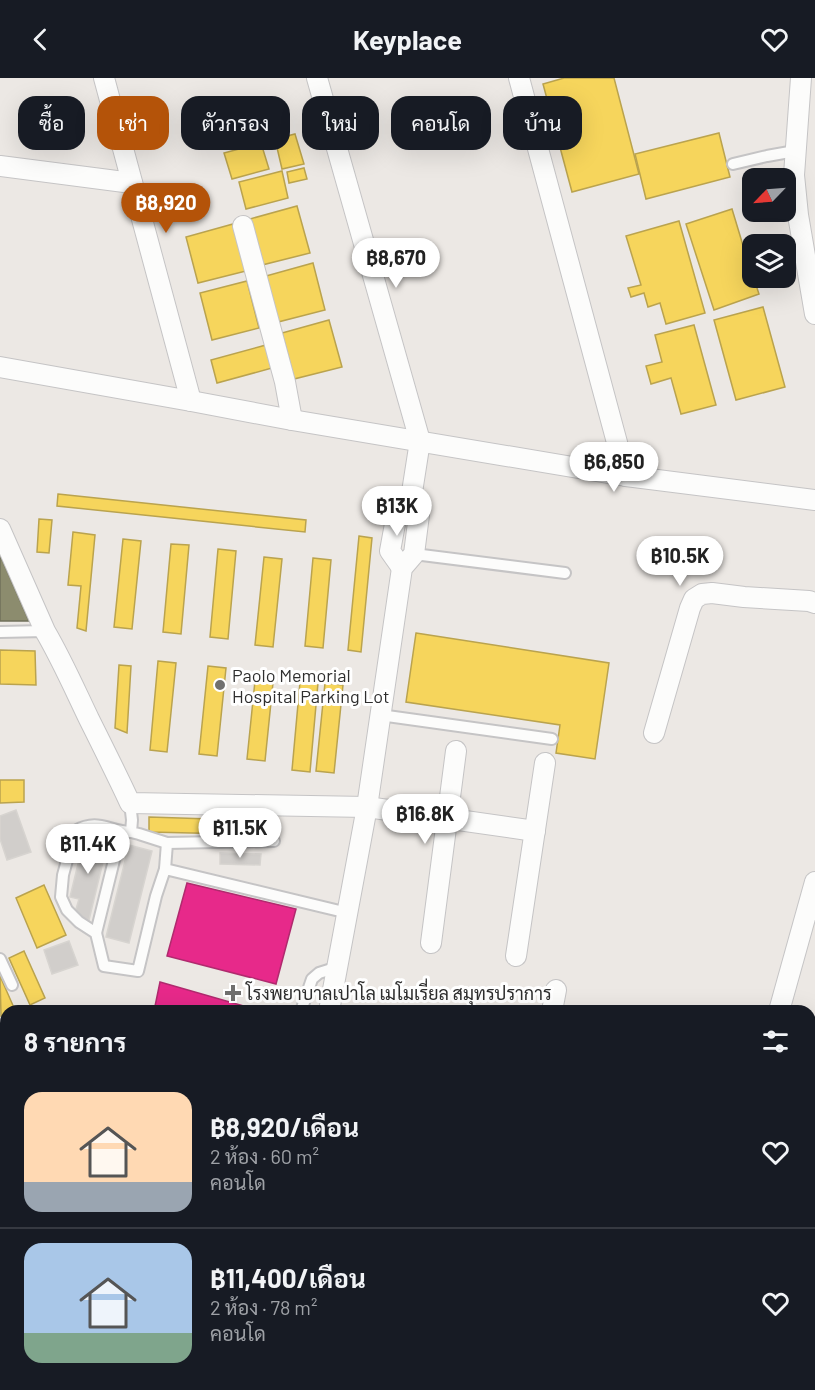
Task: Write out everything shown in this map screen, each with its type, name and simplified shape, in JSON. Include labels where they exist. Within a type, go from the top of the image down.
[{"type":"street","points":[[104,78],[191,400]]},
{"type":"street","points":[[317,78],[420,441],[410,505],[397,513],[390,551],[408,561],[380,715],[367,807],[330,1005]]},
{"type":"street","points":[[519,78],[626,476]]},
{"type":"street","points":[[801,78],[806,123],[795,151],[794,175],[798,216],[815,314]]},
{"type":"street","points":[[0,166],[132,183]]},
{"type":"street","points":[[243,226],[285,382],[292,420]]},
{"type":"street","points":[[0,367],[292,420],[626,476],[815,500]]},
{"type":"street","points":[[0,529],[45,631],[130,803],[367,807],[535,831]]},
{"type":"street","points":[[654,733],[694,599],[702,594],[712,593],[815,603]]},
{"type":"street","points":[[431,943],[456,751]]},
{"type":"street","points":[[516,956],[544,763]]},
{"type":"street","points":[[781,1005],[815,882]]},
{"type":"street","points":[[553,1005],[556,990]]},
{"type":"lane","points":[[733,164],[795,151]]},
{"type":"lane","points":[[408,561],[565,573]]},
{"type":"lane","points":[[0,632],[45,631]]},
{"type":"lane","points":[[380,715],[552,739]]},
{"type":"lane","points":[[130,803],[132,820],[126,832],[96,933],[104,966],[138,971],[165,868],[167,843]]},
{"type":"lane","points":[[96,933],[79,922],[67,910],[61,897],[63,875],[75,831],[86,825],[105,826],[167,843],[274,841]]},
{"type":"lane","points":[[165,868],[348,913]]},
{"type":"lane","points":[[0,959],[12,985]]},
{"type":"lane","points":[[303,1005],[312,979],[319,973],[338,967]]},
{"type":"building: ที่อยู่อาศัย","points":[[564,78],[614,78],[639,174],[572,192],[561,150],[582,150],[582,96],[546,96],[543,84]]},
{"type":"building: ที่อยู่อาศัย","points":[[719,133],[730,177],[646,199],[635,154]]},
{"type":"building: ที่อยู่อาศัย","points":[[295,134],[304,164],[282,169],[278,150],[290,150],[290,135]]},
{"type":"building: ที่อยู่อาศัย","points":[[235,150],[263,150],[269,169],[232,179],[224,153]]},
{"type":"building: ที่อยู่อาศัย","points":[[304,168],[307,179],[289,183],[287,172]]},
{"type":"building: ที่อยู่อาศัย","points":[[282,171],[288,198],[246,209],[239,182]]},
{"type":"building: ที่อยู่อาศัย","points":[[297,206],[310,253],[262,265],[250,219]]},
{"type":"building: ที่อยู่อาศัย","points":[[732,209],[742,242],[742,288],[757,288],[759,294],[714,310],[686,224]]},
{"type":"building: ที่อยู่อาศัย","points":[[679,221],[705,313],[666,324],[660,303],[648,307],[644,293],[631,297],[628,288],[641,285],[626,236]]},
{"type":"building: ที่อยู่อาศัย","points":[[233,224],[246,271],[198,283],[186,237]]},
{"type":"building: ที่อยู่อาศัย","points":[[313,263],[325,310],[278,322],[266,276]]},
{"type":"building: ที่อยู่อาศัย","points":[[247,281],[259,328],[212,340],[200,293]]},
{"type":"building: ที่อยู่อาศัย","points":[[763,307],[785,387],[736,400],[714,320]]},
{"type":"building: ที่อยู่อาศัย","points":[[329,320],[342,367],[294,379],[282,333]]},
{"type":"building: ที่อยู่อาศัย","points":[[694,325],[716,405],[681,414],[671,378],[651,384],[646,366],[662,362],[655,335]]},
{"type":"building: ที่อยู่อาศัย","points":[[266,345],[272,368],[217,383],[211,360]]},
{"type":"building: ที่อยู่อาศัย","points":[[58,494],[306,520],[305,532],[57,506]]},
{"type":"building: ที่อยู่อาศัย","points":[[39,519],[52,520],[49,553],[37,552]]},
{"type":"building: ที่อยู่อาศัย","points":[[73,532],[95,535],[86,631],[77,628],[81,586],[68,585]]},
{"type":"building: ที่อยู่อาศัย","points":[[359,536],[372,538],[361,652],[348,650]]},
{"type":"building: ที่อยู่อาศัย","points":[[123,539],[141,541],[132,629],[114,627]]},
{"type":"building: ที่อยู่อาศัย","points":[[171,544],[189,545],[181,634],[163,632]]},
{"type":"building: ที่อยู่อาศัย","points":[[218,549],[236,551],[228,639],[210,637]]},
{"type":"building: ที่อยู่อาศัย","points":[[264,557],[282,559],[273,647],[255,645]]},
{"type":"building: ที่อยู่อาศัย","points":[[313,558],[331,560],[323,648],[305,646]]},
{"type":"building: ที่อยู่อาศัย","points":[[416,633],[609,663],[595,759],[556,753],[560,725],[406,702]]},
{"type":"building: ที่อยู่อาศัย","points":[[0,650],[35,651],[36,685],[0,684]]},
{"type":"building: ที่อยู่อาศัย","points":[[158,661],[176,663],[167,752],[150,750]]},
{"type":"building: ที่อยู่อาศัย","points":[[119,665],[131,666],[127,733],[115,728]]},
{"type":"building: ที่อยู่อาศัย","points":[[208,666],[226,668],[217,756],[199,754]]},
{"type":"building: ที่อยู่อาศัย","points":[[256,671],[274,673],[265,761],[247,759]]},
{"type":"building: ที่อยู่อาศัย","points":[[300,682],[318,683],[310,772],[292,770]]},
{"type":"building: ที่อยู่อาศัย","points":[[325,683],[343,685],[334,773],[316,771]]},
{"type":"building: ที่อยู่อาศัย","points":[[0,780],[24,780],[24,802],[0,803]]},
{"type":"building: ที่อยู่อาศัย","points":[[149,817],[273,821],[273,835],[149,832]]},
{"type":"building: ที่อยู่อาศัย","points":[[44,885],[66,935],[37,948],[16,898]]},
{"type":"building: ที่อยู่อาศัย","points":[[24,951],[45,998],[30,1005],[9,958]]},
{"type":"building: ที่อยู่อาศัย","points":[[0,976],[13,1005],[1,1005]]},
{"type":"building: สุขภาพ","points":[[187,883],[296,909],[276,984],[167,956]]},
{"type":"building: สุขภาพ","points":[[160,982],[240,1005],[155,1005]]},
{"type":"building: อุตสาหกรรม","points":[[0,555],[29,621],[0,621]]},
{"type":"building: อื่นๆ","points":[[16,810],[31,852],[7,860],[0,839],[0,816]]},
{"type":"building: อื่นๆ","points":[[85,835],[108,841],[89,920],[74,916],[79,899],[70,897]]},
{"type":"building: อื่นๆ","points":[[129,845],[152,851],[129,943],[106,937]]},
{"type":"building: อื่นๆ","points":[[220,853],[261,854],[260,865],[220,864]]},
{"type":"building: อื่นๆ","points":[[69,941],[78,965],[52,974],[44,950]]},
{"type":"place","name":"Paolo Memorial Hospital Parking Lot","points":[[220,685]]},
{"type":"place","name":"โรงพยาบาลเปาโล เมโมเรี่ยล สมุทรปราการ","points":[[233,993]]}]
